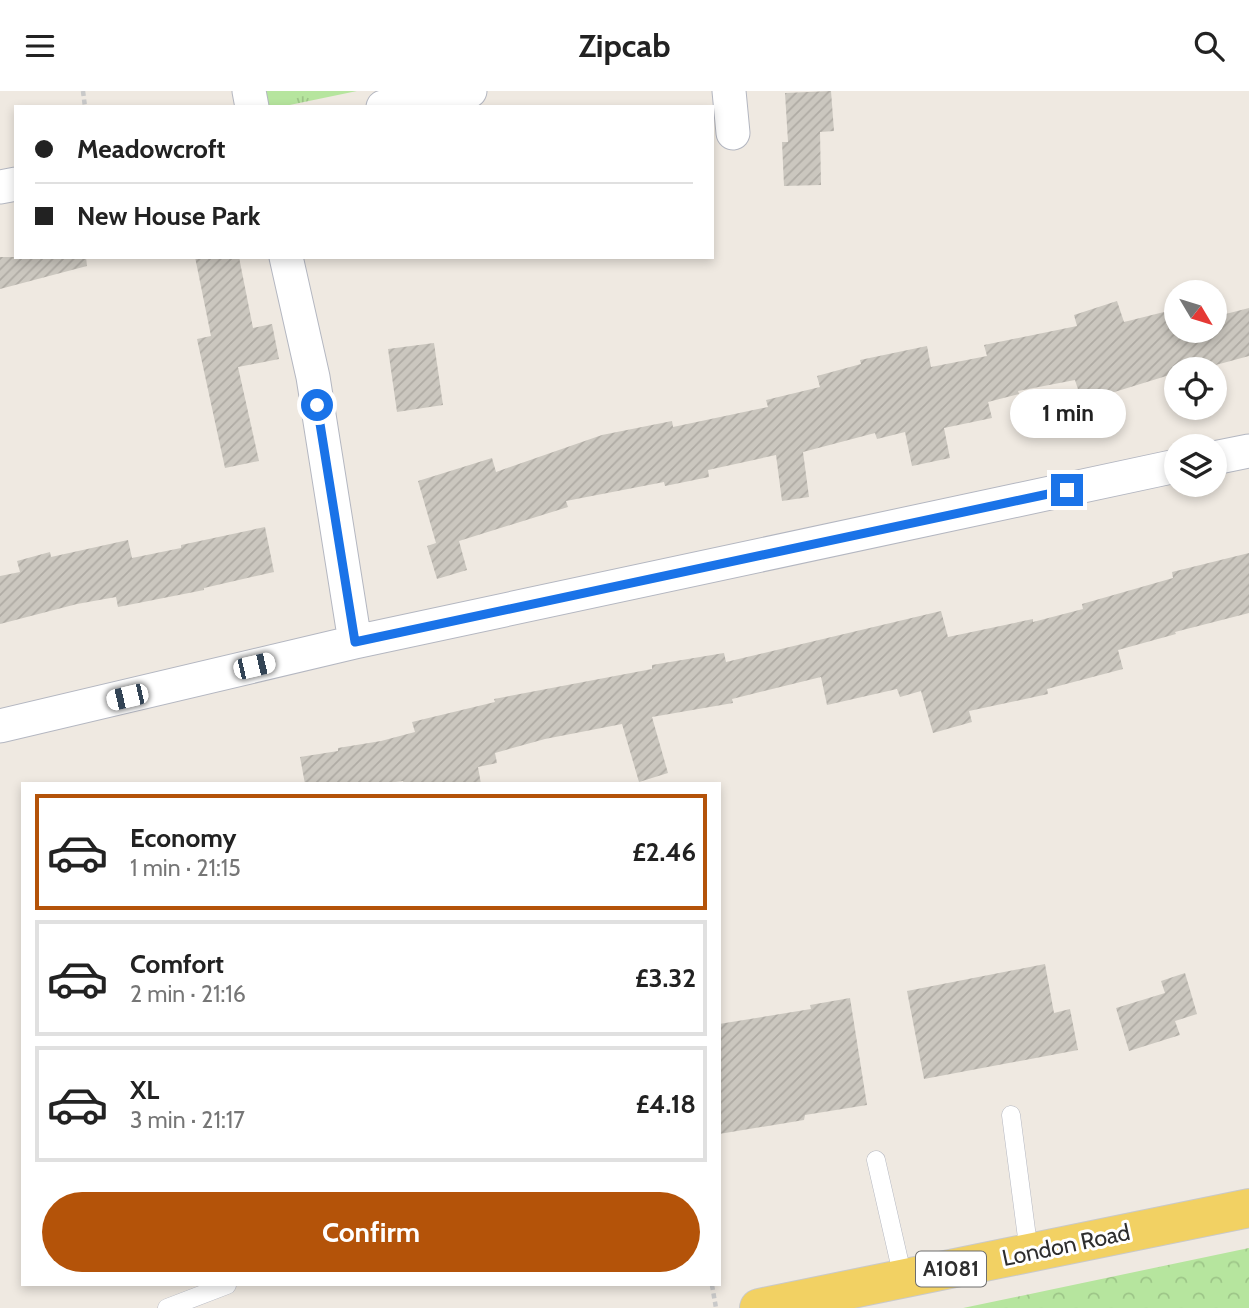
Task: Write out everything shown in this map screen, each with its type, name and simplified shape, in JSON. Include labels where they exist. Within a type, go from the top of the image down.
[{"type":"main road","name":"London Road","points":[[759,1308],[1249,1208]]},
{"type":"street","points":[[390,105],[431,93],[470,91]]},
{"type":"street","points":[[729,91],[733,133]]},
{"type":"street","points":[[286,259],[313,377],[355,642]]},
{"type":"street","points":[[1227,455],[1249,451]]},
{"type":"street","points":[[0,726],[355,642],[1164,469]]},
{"type":"lane","points":[[1011,1115],[1030,1253]]},
{"type":"lane","points":[[876,1160],[903,1278]]},
{"type":"lane","points":[[167,1308],[224,1286]]},
{"type":"path","points":[[712,1286],[716,1308]]},
{"type":"green space","points":[[264,91],[357,91],[290,105],[268,105]]},
{"type":"green space","points":[[1249,1248],[1249,1308],[963,1308]]},
{"type":"building","points":[[831,91],[834,131],[820,132],[821,185],[784,186],[782,142],[788,142],[785,93]]},
{"type":"building","points":[[0,257],[86,259],[87,266],[0,289]]},
{"type":"building","points":[[195,259],[239,259],[253,328],[272,324],[279,359],[238,367],[259,461],[225,468],[197,339],[211,336]]},
{"type":"building","points":[[1117,301],[1124,322],[1164,312],[1164,343],[1227,343],[1227,314],[1249,308],[1249,356],[1227,362],[1227,357],[1164,357],[1164,377],[1082,402],[1075,380],[1018,391],[1019,394],[988,402],[992,418],[944,428],[950,458],[912,466],[905,432],[877,439],[875,433],[803,452],[809,497],[782,501],[776,455],[708,470],[709,477],[665,486],[664,482],[566,501],[568,507],[459,541],[467,570],[437,579],[427,546],[436,543],[418,481],[492,458],[496,472],[602,435],[672,421],[673,427],[768,407],[766,400],[820,387],[817,376],[861,364],[860,360],[927,346],[931,367],[987,356],[984,345],[1077,326],[1074,315]]},
{"type":"building","points":[[434,343],[443,405],[397,412],[388,349]]},
{"type":"building","points":[[265,527],[274,572],[204,590],[118,607],[116,597],[0,624],[0,576],[20,572],[17,561],[50,552],[51,557],[128,540],[132,558]]},
{"type":"building","points":[[1249,553],[1249,613],[1118,650],[1123,669],[1047,689],[1048,694],[969,711],[972,722],[933,733],[921,691],[900,697],[897,689],[827,705],[821,677],[732,699],[733,703],[652,717],[668,773],[639,782],[622,724],[545,739],[495,753],[497,763],[478,767],[481,782],[305,782],[300,757],[338,751],[338,748],[415,732],[412,722],[495,702],[494,699],[652,669],[652,665],[724,653],[726,662],[941,611],[948,637],[1033,619],[1033,622],[1083,609],[1082,604],[1173,578],[1172,572]]},
{"type":"building","points":[[1045,964],[1054,1013],[1070,1009],[1078,1050],[924,1079],[907,991]]},
{"type":"building","points":[[1185,973],[1197,1014],[1175,1021],[1180,1035],[1129,1051],[1116,1008],[1165,993],[1161,981]]},
{"type":"building","points":[[850,998],[867,1105],[805,1115],[804,1120],[721,1134],[721,1024],[811,1009],[810,1005]]},
{"type":"route","points":[[317,405],[355,642],[1067,490]]}]
